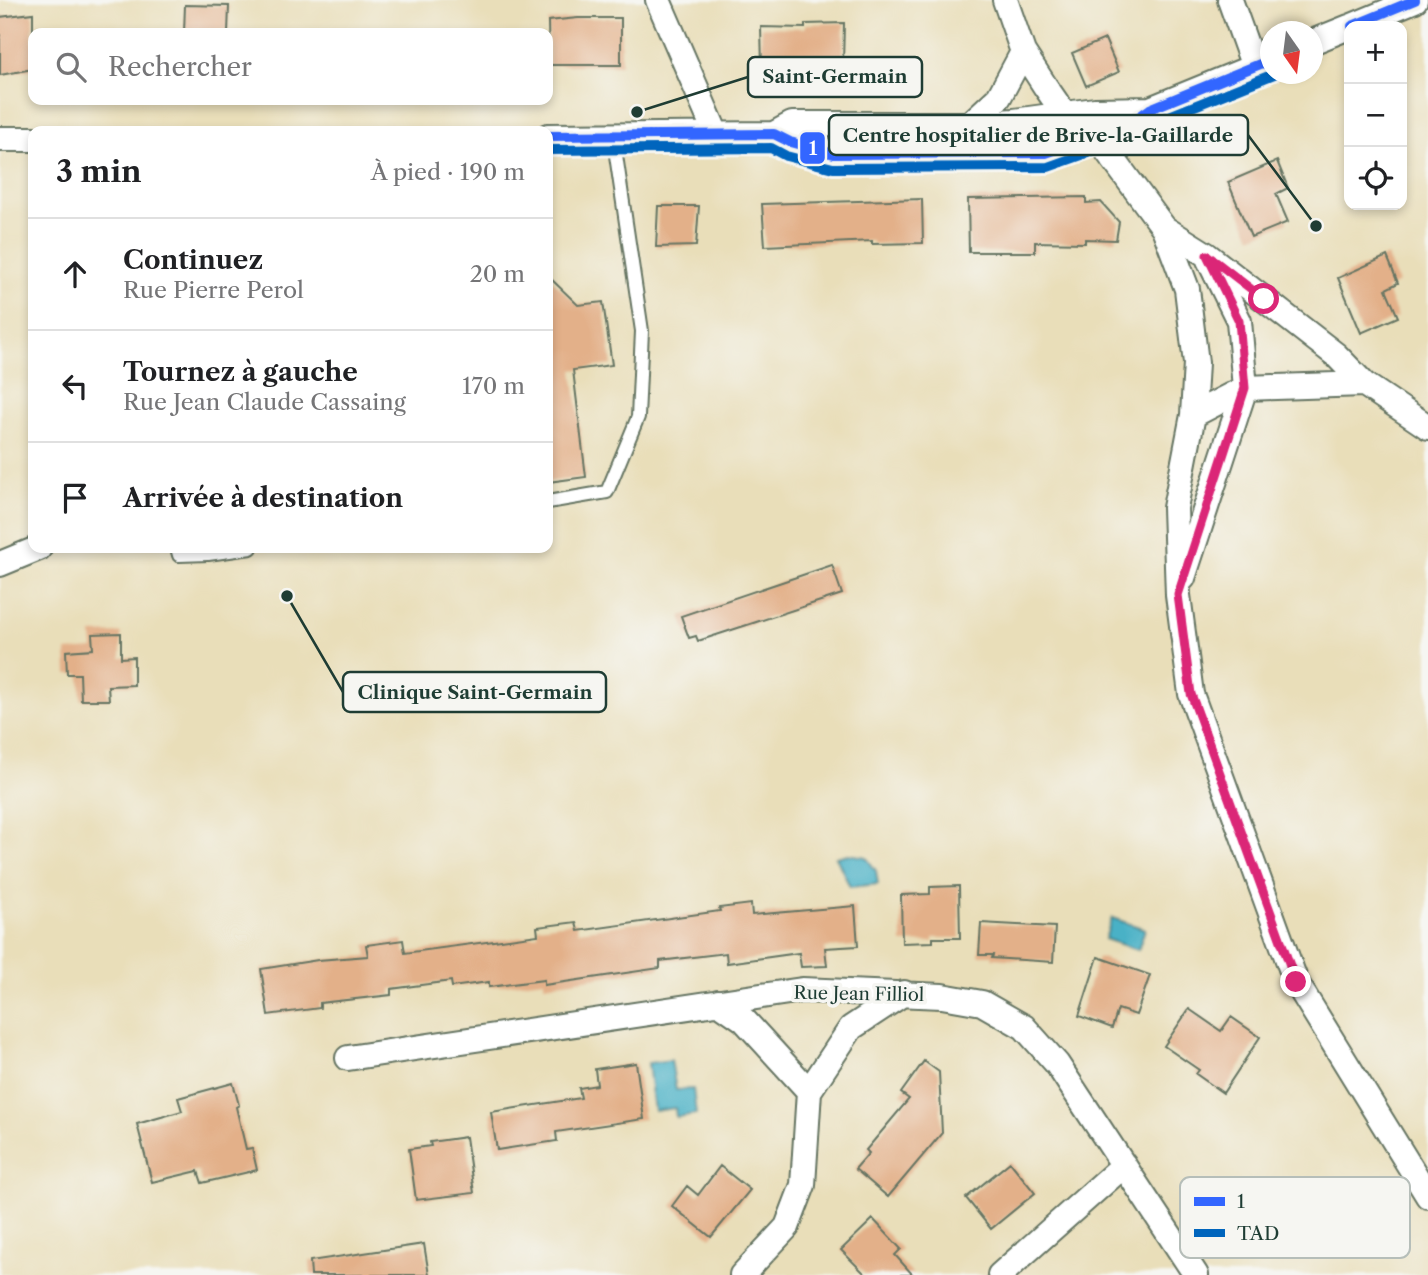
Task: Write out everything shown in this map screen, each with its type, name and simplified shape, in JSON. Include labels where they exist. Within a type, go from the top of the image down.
[{"type":"street","points":[[658,0],[716,134]]},
{"type":"street","points":[[1006,0],[1023,52],[1065,115],[1096,136],[1164,228],[1186,289],[1196,363],[1193,415],[1175,508],[1178,595],[1191,694],[1296,982],[1428,1196]]},
{"type":"street","points":[[1230,0],[1260,59]]},
{"type":"street","points":[[1364,21],[1415,0]]},
{"type":"street","points":[[1323,38],[1344,30]]},
{"type":"street","points":[[971,124],[999,97],[1023,52]]},
{"type":"street","points":[[553,136],[774,134],[790,142],[834,154],[1046,153],[1130,123],[1150,110],[1260,64]]},
{"type":"street","points":[[774,134],[792,124],[971,124],[1095,110],[1150,110]]},
{"type":"street","points":[[0,139],[28,139]]},
{"type":"street","points":[[1164,228],[1207,255],[1336,355],[1364,384],[1428,427]]},
{"type":"street","points":[[1178,595],[1245,388],[1239,321],[1207,255]]},
{"type":"street","points":[[1193,415],[1245,388],[1364,384]]},
{"type":"street","points":[[0,564],[28,553]]},
{"type":"street","name":"Rue Jean Filliol","points":[[348,1058],[802,990],[904,993],[982,1003],[1024,1027],[1057,1064],[1180,1251]]},
{"type":"street","points":[[742,1275],[787,1227],[803,1185],[809,1091],[851,1028],[904,993]]},
{"type":"street","points":[[718,1002],[744,1020],[809,1091]]},
{"type":"street","points":[[1000,1275],[1124,1166]]},
{"type":"street","name":"Rue Jean Filliol","points":[[1185,1258],[1196,1275]]},
{"type":"lane","points":[[553,501],[607,492],[638,417],[642,331],[613,135]]},
{"type":"lane","points":[[178,553],[215,553]]},
{"type":"water","points":[[848,854],[866,857],[876,871],[878,884],[850,887],[836,857]]},
{"type":"water","points":[[1112,918],[1145,929],[1138,950],[1105,939]]},
{"type":"water","points":[[671,1060],[676,1090],[693,1089],[696,1114],[676,1117],[675,1108],[654,1111],[648,1063]]},
{"type":"building","points":[[185,5],[229,6],[228,28],[184,28]]},
{"type":"building","points":[[33,13],[33,28],[28,28],[28,70],[0,75],[0,17]]},
{"type":"building","points":[[621,18],[621,65],[553,65],[553,28],[548,28],[548,21]]},
{"type":"building","points":[[844,23],[843,64],[762,67],[761,27],[805,28],[805,24]]},
{"type":"building","points":[[1105,39],[1119,72],[1086,86],[1072,53]]},
{"type":"building","points":[[1277,161],[1288,188],[1276,194],[1288,222],[1251,237],[1228,182]]},
{"type":"building","points":[[1086,197],[1086,203],[1101,202],[1119,222],[1116,240],[1085,239],[1085,243],[1035,242],[1035,252],[969,252],[968,199]]},
{"type":"building","points":[[922,199],[923,243],[872,244],[872,241],[765,246],[762,204]]},
{"type":"building","points":[[658,206],[699,206],[696,246],[656,247]]},
{"type":"building","points":[[1387,256],[1398,283],[1386,289],[1398,317],[1361,333],[1338,278]]},
{"type":"building","points":[[553,281],[578,305],[603,302],[612,365],[573,370],[586,477],[553,481]]},
{"type":"building","points":[[832,565],[842,594],[698,641],[696,636],[689,638],[681,616]]},
{"type":"building","points":[[121,633],[121,658],[134,657],[134,685],[108,686],[109,700],[81,700],[80,674],[67,674],[66,651],[93,649],[92,634]]},
{"type":"building","points":[[959,886],[960,938],[933,938],[933,942],[902,943],[901,895],[930,894],[930,887]]},
{"type":"building","points":[[751,904],[752,915],[855,906],[858,946],[825,948],[827,966],[801,967],[799,953],[727,963],[726,953],[660,961],[660,968],[544,985],[544,980],[489,987],[489,982],[452,987],[451,981],[391,989],[391,995],[320,1003],[320,1008],[268,1015],[261,969],[368,956],[366,945],[403,940],[405,953],[538,935],[537,927],[576,922],[578,931],[720,911],[719,908]]},
{"type":"building","points":[[981,923],[1055,927],[1053,962],[979,955]]},
{"type":"building","points":[[1098,957],[1150,975],[1136,1015],[1118,1009],[1112,1028],[1079,1016]]},
{"type":"building","points":[[1189,1009],[1221,1031],[1231,1017],[1260,1037],[1223,1093],[1196,1074],[1199,1070],[1164,1046]]},
{"type":"building","points":[[924,1061],[939,1072],[942,1133],[888,1197],[855,1169],[869,1153],[866,1150],[909,1099],[901,1093]]},
{"type":"building","points":[[636,1063],[644,1119],[556,1132],[557,1141],[497,1150],[491,1112],[581,1098],[579,1088],[597,1085],[595,1069]]},
{"type":"building","points":[[233,1083],[246,1149],[252,1148],[257,1170],[202,1183],[198,1171],[152,1182],[137,1124],[182,1111],[178,1098]]},
{"type":"building","points":[[466,1137],[474,1193],[416,1200],[409,1149],[431,1146],[430,1142]]},
{"type":"building","points":[[1010,1162],[1035,1193],[991,1229],[966,1198]]},
{"type":"building","points":[[720,1166],[750,1190],[711,1237],[672,1206],[687,1186],[698,1195]]},
{"type":"building","points":[[873,1219],[901,1249],[895,1255],[913,1275],[866,1275],[841,1250]]},
{"type":"building","points":[[424,1244],[429,1275],[311,1275],[310,1261]]},
{"type":"transit line","name":"1","points":[[1364,21],[1415,0]]},
{"type":"transit line","name":"1","points":[[553,136],[774,134],[790,142],[834,154],[1046,153],[1130,123],[1150,109],[1260,64]]},
{"type":"transit line","name":"TAD","points":[[553,150],[771,148],[786,156],[833,168],[1048,167],[1135,136],[1157,121],[1260,80]]},
{"type":"place","name":"Saint-Germain","points":[[637,112]]},
{"type":"place","name":"Centre hospitalier de Brive-la-Gaillarde","points":[[1316,226]]},
{"type":"place","name":"Clinique Saint-Germain","points":[[287,596]]},
{"type":"route","points":[[1264,299],[1207,255],[1239,321],[1245,388],[1178,595],[1191,694],[1296,982]]}]
